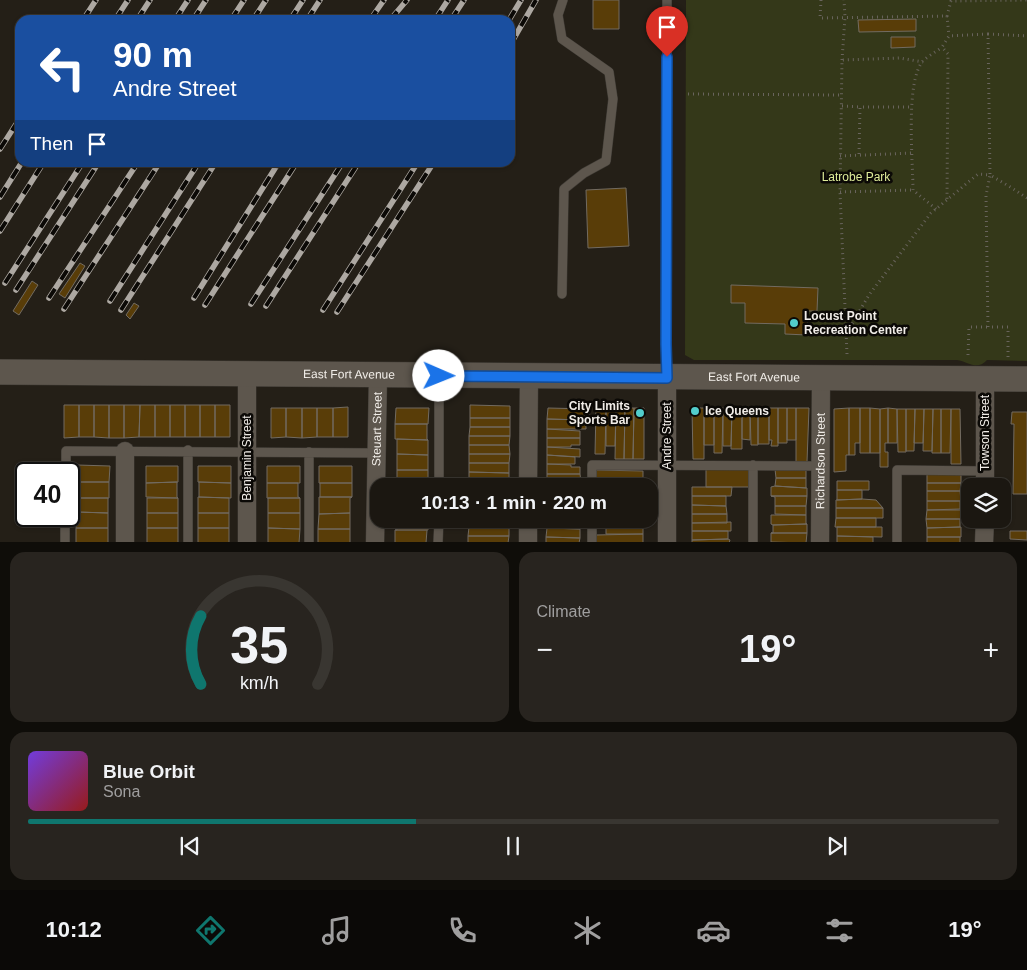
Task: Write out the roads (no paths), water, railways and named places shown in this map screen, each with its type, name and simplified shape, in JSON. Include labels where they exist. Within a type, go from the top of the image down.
[{"type":"street","name":"East Fort Avenue","points":[[0,372],[1027,379]]},
{"type":"street","name":"Benjamin Street","points":[[247,374],[247,542]]},
{"type":"street","name":"Steuart Street","points":[[375,542],[378,375]]},
{"type":"street","points":[[528,478],[529,376]]},
{"type":"street","name":"Andre Street","points":[[667,378],[667,542]]},
{"type":"street","name":"Richardson Street","points":[[820,542],[821,378]]},
{"type":"street","name":"Towson Street","points":[[985,379],[985,478]]},
{"type":"street","points":[[125,451],[125,542]]},
{"type":"street","points":[[528,528],[528,542]]},
{"type":"street","points":[[984,542],[985,528]]},
{"type":"lane","points":[[562,294],[564,189],[584,173],[606,161],[613,99],[609,72],[562,39],[558,15],[563,0]]},
{"type":"lane","name":"Andre Street","points":[[667,0],[667,378]]},
{"type":"lane","points":[[439,376],[439,478]]},
{"type":"lane","points":[[188,450],[188,542]]},
{"type":"lane","points":[[66,462],[66,451],[188,450],[377,453]]},
{"type":"lane","points":[[309,452],[309,542]]},
{"type":"lane","points":[[592,478],[592,465],[820,466]]},
{"type":"lane","points":[[753,465],[753,542]]},
{"type":"lane","points":[[897,542],[897,470],[975,478]]},
{"type":"lane","points":[[65,527],[65,542]]},
{"type":"lane","points":[[438,528],[438,542]]},
{"type":"lane","points":[[592,528],[592,542]]},
{"type":"railway","points":[[86,15],[96,0]]},
{"type":"railway","points":[[118,15],[128,0]]},
{"type":"railway","points":[[140,15],[150,0]]},
{"type":"railway","points":[[178,15],[188,0]]},
{"type":"railway","points":[[196,15],[206,0]]},
{"type":"railway","points":[[234,15],[244,0]]},
{"type":"railway","points":[[256,15],[266,0]]},
{"type":"railway","points":[[293,15],[303,0]]},
{"type":"railway","points":[[310,15],[320,0]]},
{"type":"railway","points":[[374,15],[384,0]]},
{"type":"railway","points":[[394,15],[407,0]]},
{"type":"railway","points":[[438,15],[448,0]]},
{"type":"railway","points":[[454,15],[464,0]]},
{"type":"railway","points":[[512,15],[521,0]]},
{"type":"railway","points":[[515,36],[536,0]]},
{"type":"railway","points":[[0,149],[15,126]]},
{"type":"railway","points":[[0,197],[19,167]]},
{"type":"railway","points":[[0,231],[41,167]]},
{"type":"railway","points":[[5,283],[80,167]]},
{"type":"railway","points":[[16,290],[96,167]]},
{"type":"railway","points":[[49,298],[135,167]]},
{"type":"railway","points":[[64,309],[157,167]]},
{"type":"railway","points":[[110,301],[196,167]]},
{"type":"railway","points":[[121,310],[213,167]]},
{"type":"railway","points":[[194,298],[276,167]]},
{"type":"railway","points":[[205,305],[294,167]]},
{"type":"railway","points":[[251,304],[340,167]]},
{"type":"railway","points":[[266,306],[356,167]]},
{"type":"railway","points":[[323,310],[415,167]]},
{"type":"railway","points":[[337,312],[431,167]]},
{"type":"place","name":"Locust Point Recreation Center","points":[[794,323]]},
{"type":"place","name":"Ice Queens","points":[[695,411]]},
{"type":"place","name":"City Limits Sports Bar","points":[[640,413]]},
{"type":"park label","name":"Latrobe Park","points":[[856,177]]}]
